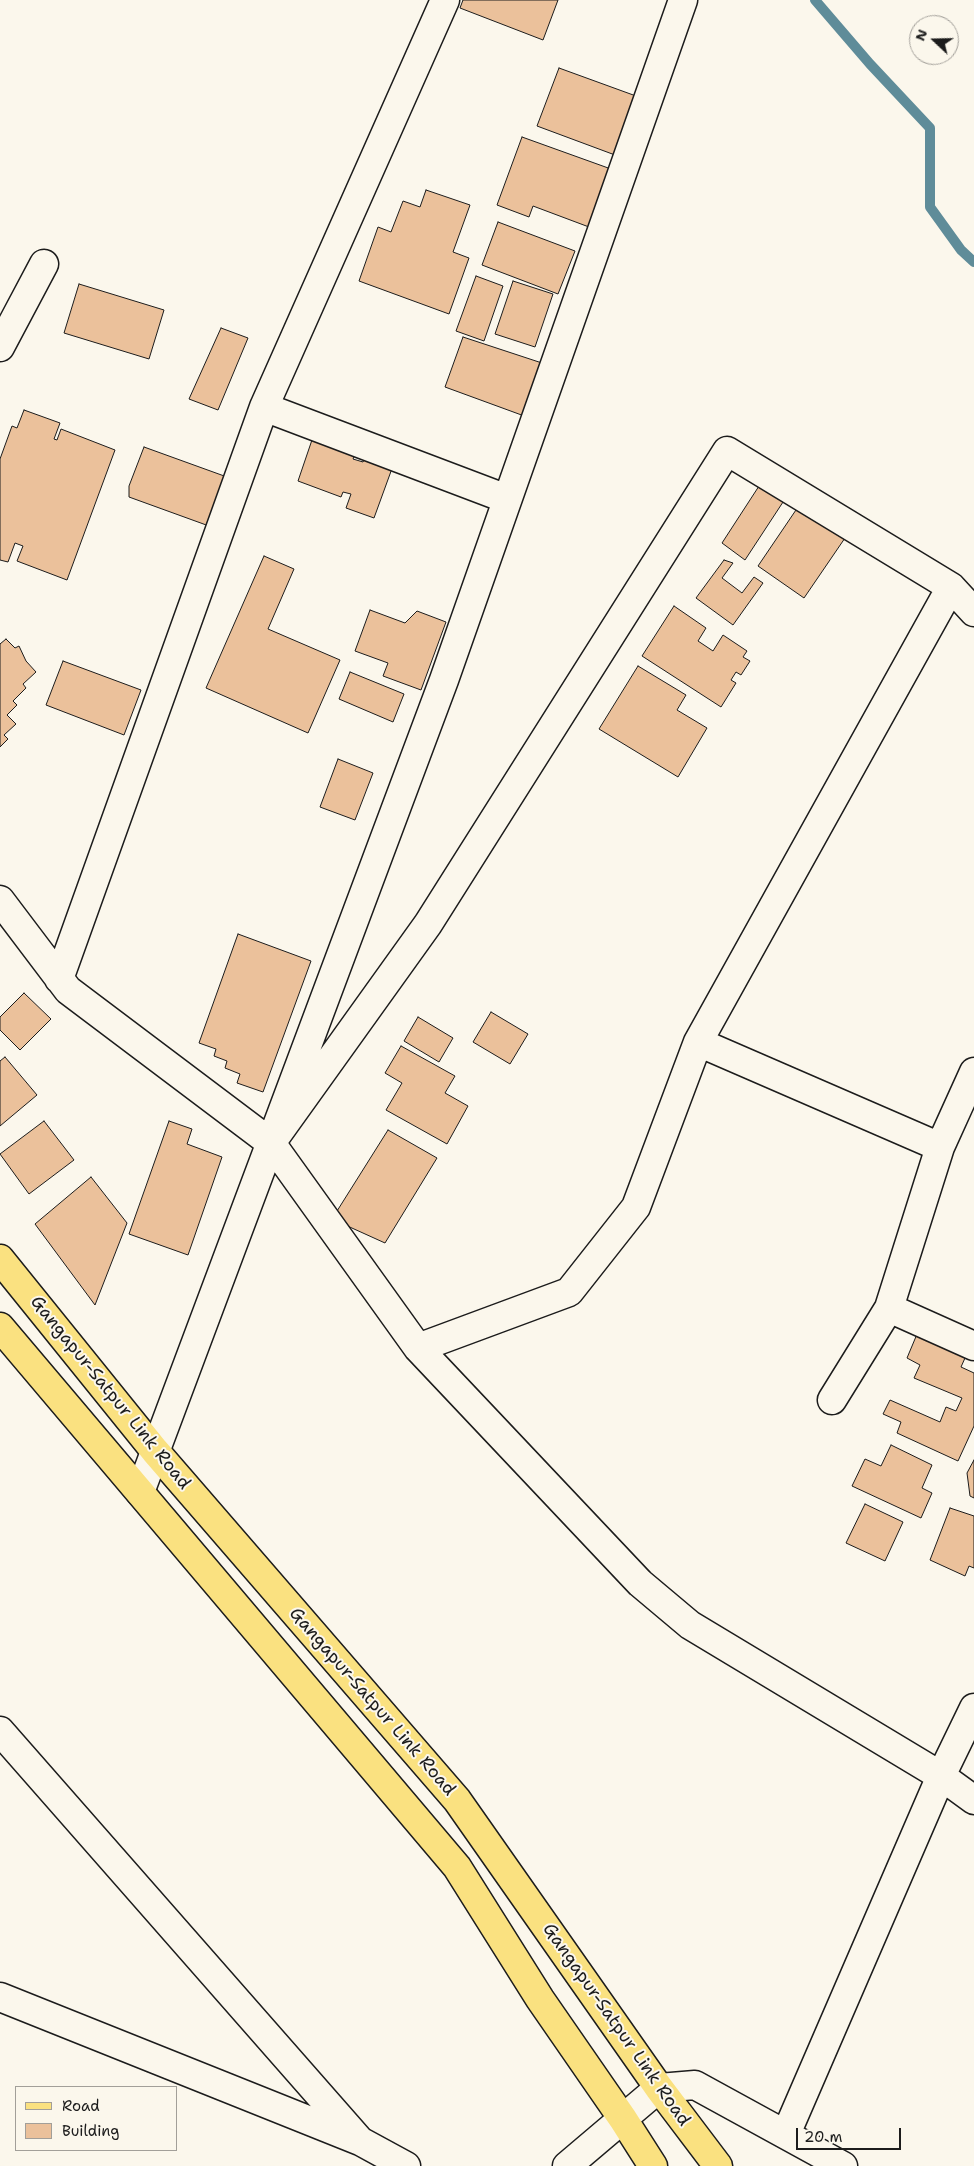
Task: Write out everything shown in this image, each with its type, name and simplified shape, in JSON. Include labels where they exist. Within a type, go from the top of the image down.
[{"type":"main road","name":"Gangapur-Satpur Link Road","points":[[0,1259],[155,1451],[458,1800],[659,2088],[718,2166]]},
{"type":"main road","points":[[0,1327],[458,1867],[540,2000],[623,2119],[653,2166]]},
{"type":"street","points":[[59,979],[264,407],[445,0]]},
{"type":"street","points":[[140,1492],[444,680],[682,0]]},
{"type":"street","points":[[0,347],[44,264]]},
{"type":"street","points":[[264,407],[507,499]]},
{"type":"street","points":[[271,1143],[428,924],[727,451],[951,587],[974,612]]},
{"type":"street","points":[[418,1348],[569,1292],[636,1207],[698,1042],[951,587]]},
{"type":"street","points":[[0,900],[68,990],[271,1143],[418,1348],[640,1583],[690,1625],[941,1776],[974,1800]]},
{"type":"street","points":[[698,1042],[940,1147]]},
{"type":"street","points":[[832,1400],[889,1308],[940,1147],[974,1072]]},
{"type":"street","points":[[889,1308],[974,1346]]},
{"type":"street","points":[[786,2134],[941,1776],[974,1708]]},
{"type":"street","points":[[0,1731],[360,2141]]},
{"type":"street","points":[[0,1996],[360,2141],[406,2166]]},
{"type":"street","points":[[567,2166],[659,2088],[695,2085],[843,2166]]},
{"type":"building","points":[[463,0],[558,0],[543,40],[460,8]]},
{"type":"building","points":[[559,68],[636,96],[615,155],[537,126]]},
{"type":"building","points":[[522,137],[611,169],[589,227],[533,206],[529,217],[497,205]]},
{"type":"building","points":[[426,190],[470,205],[453,252],[469,258],[449,314],[359,281],[378,227],[391,232],[403,201],[420,207]]},
{"type":"building","points":[[498,222],[575,251],[558,294],[482,265]]},
{"type":"building","points":[[476,276],[503,286],[484,341],[456,331]]},
{"type":"building","points":[[513,281],[553,294],[535,347],[495,334]]},
{"type":"building","points":[[79,284],[164,310],[149,359],[64,333]]},
{"type":"building","points":[[221,328],[248,338],[218,410],[189,399]]},
{"type":"building","points":[[463,337],[545,364],[527,417],[445,387]]},
{"type":"building","points":[[24,410],[60,423],[54,439],[57,440],[61,429],[115,450],[67,580],[17,561],[23,546],[15,543],[8,562],[0,560],[0,459],[12,426],[17,428]]},
{"type":"building","points":[[314,434],[357,450],[353,459],[363,462],[367,453],[394,463],[374,518],[346,508],[351,494],[343,492],[341,497],[298,481]]},
{"type":"building","points":[[144,447],[227,477],[209,526],[129,497],[129,486]]},
{"type":"building","points":[[761,483],[785,499],[745,560],[722,543]]},
{"type":"building","points":[[798,507],[845,538],[804,598],[758,566]]},
{"type":"building","points":[[264,556],[294,569],[268,629],[340,660],[308,733],[206,688]]},
{"type":"building","points":[[724,560],[733,563],[722,578],[742,593],[754,577],[763,583],[733,625],[696,598]]},
{"type":"building","points":[[674,606],[706,628],[698,641],[713,651],[723,635],[747,651],[743,657],[750,661],[741,675],[736,672],[731,680],[736,683],[721,707],[642,656]]},
{"type":"building","points":[[370,610],[405,623],[417,611],[446,622],[421,690],[383,676],[388,663],[355,651]]},
{"type":"building","points":[[6,639],[15,648],[19,646],[26,661],[36,672],[23,684],[26,688],[13,701],[17,705],[7,715],[16,724],[4,735],[8,739],[0,747],[0,644]]},
{"type":"building","points":[[63,661],[141,690],[124,735],[46,705]]},
{"type":"building","points":[[638,666],[686,695],[677,710],[707,728],[678,777],[599,729]]},
{"type":"building","points":[[350,672],[404,694],[393,722],[339,699]]},
{"type":"building","points":[[338,759],[373,773],[355,820],[320,807]]},
{"type":"building","points":[[238,934],[311,961],[263,1092],[237,1083],[240,1074],[225,1068],[227,1061],[214,1056],[216,1049],[199,1043]]},
{"type":"building","points":[[24,993],[51,1019],[20,1050],[0,1030],[0,1017]]},
{"type":"building","points":[[491,1012],[528,1034],[510,1064],[473,1042]]},
{"type":"building","points":[[418,1017],[453,1038],[439,1062],[404,1041]]},
{"type":"building","points":[[401,1046],[455,1076],[445,1093],[468,1106],[447,1144],[386,1110],[402,1083],[385,1073]]},
{"type":"building","points":[[5,1057],[37,1095],[0,1126],[0,1061]]},
{"type":"building","points":[[44,1121],[74,1160],[29,1194],[0,1154]]},
{"type":"building","points":[[169,1121],[192,1129],[187,1144],[222,1157],[188,1255],[129,1234]]},
{"type":"building","points":[[388,1130],[437,1158],[385,1243],[332,1219]]},
{"type":"building","points":[[91,1177],[127,1223],[95,1305],[35,1224]]},
{"type":"building","points":[[920,1327],[969,1349],[961,1367],[974,1373],[974,1426],[958,1461],[897,1433],[901,1422],[883,1414],[890,1400],[940,1422],[946,1407],[956,1411],[962,1398],[914,1378],[920,1365],[907,1358]]},
{"type":"building","points":[[891,1445],[932,1465],[922,1488],[932,1493],[921,1518],[852,1486],[865,1459],[881,1466]]},
{"type":"building","points":[[974,1460],[974,1498],[970,1496],[967,1473]]},
{"type":"building","points":[[865,1504],[903,1522],[885,1561],[846,1543]]},
{"type":"building","points":[[950,1508],[974,1516],[974,1568],[969,1566],[965,1576],[930,1560]]},
{"type":"waterway","points":[[815,0],[870,64],[930,128],[930,207],[961,250],[974,262]]}]
